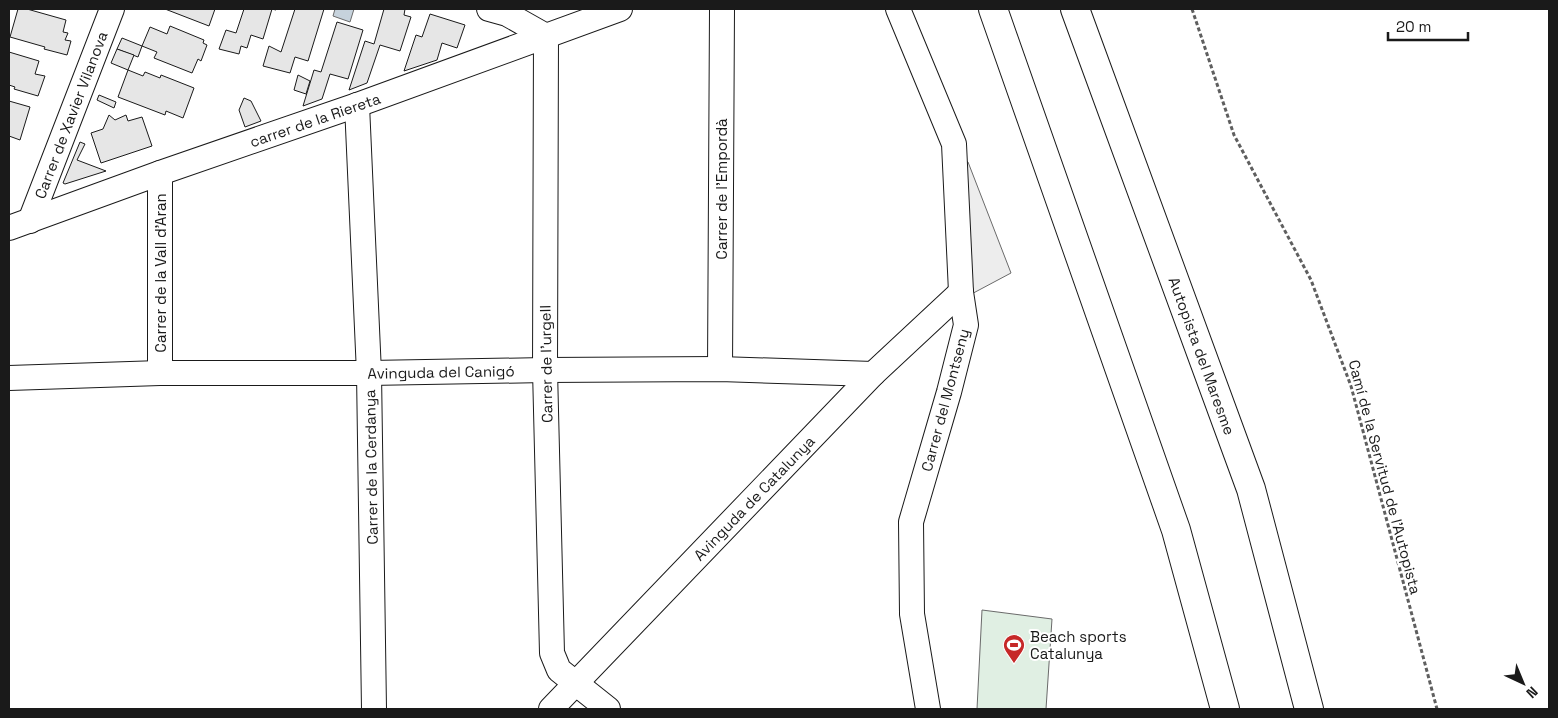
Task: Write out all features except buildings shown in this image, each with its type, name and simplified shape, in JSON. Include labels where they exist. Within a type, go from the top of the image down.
[{"type":"highway","points":[[993,9],[1176,530],[1226,709]]},
{"type":"highway","name":"Autopista del Maresme","points":[[1075,9],[1251,489],[1309,709]]},
{"type":"street","name":"Carrer de Xavier Vilanova","points":[[20,224],[112,9]]},
{"type":"street","points":[[489,9],[507,14],[546,36]]},
{"type":"street","name":"carrer de la Riereta","points":[[20,224],[357,105],[620,9]]},
{"type":"street","name":"Carrer de l'Empordà","points":[[720,369],[722,9]]},
{"type":"street","name":"Carrer del Montseny","points":[[898,9],[954,144],[961,292],[966,325],[949,392],[911,522],[912,614],[928,709]]},
{"type":"street","name":"Carrer de l'urgell","points":[[546,36],[545,370],[552,653],[559,670],[608,709]]},
{"type":"street","name":"Carrer de la Cerdanya","points":[[357,105],[369,373],[374,709]]},
{"type":"street","name":"Carrer de la Vall d'Aran","points":[[160,173],[160,373]]},
{"type":"street","name":"Avinguda de Catalunya","points":[[551,709],[873,374],[961,292]]},
{"type":"street","name":"Avinguda del Canigó","points":[[9,378],[160,373],[720,369],[873,374]]},
{"type":"path","name":"Camí de la Servitud de l'Autopista","points":[[1192,9],[1234,135],[1311,280],[1351,386],[1437,709]]},
{"type":"green space","name":"Beach sports Catalunya","points":[[982,610],[1052,619],[1046,709],[977,709]]},
{"type":"shaded area","points":[[335,9],[354,9],[350,22],[333,16]]},
{"type":"shaded area","points":[[957,160],[968,162],[1011,273],[964,298]]},
{"type":"place","name":"Beach sports Catalunya","points":[[1014,664]]}]
